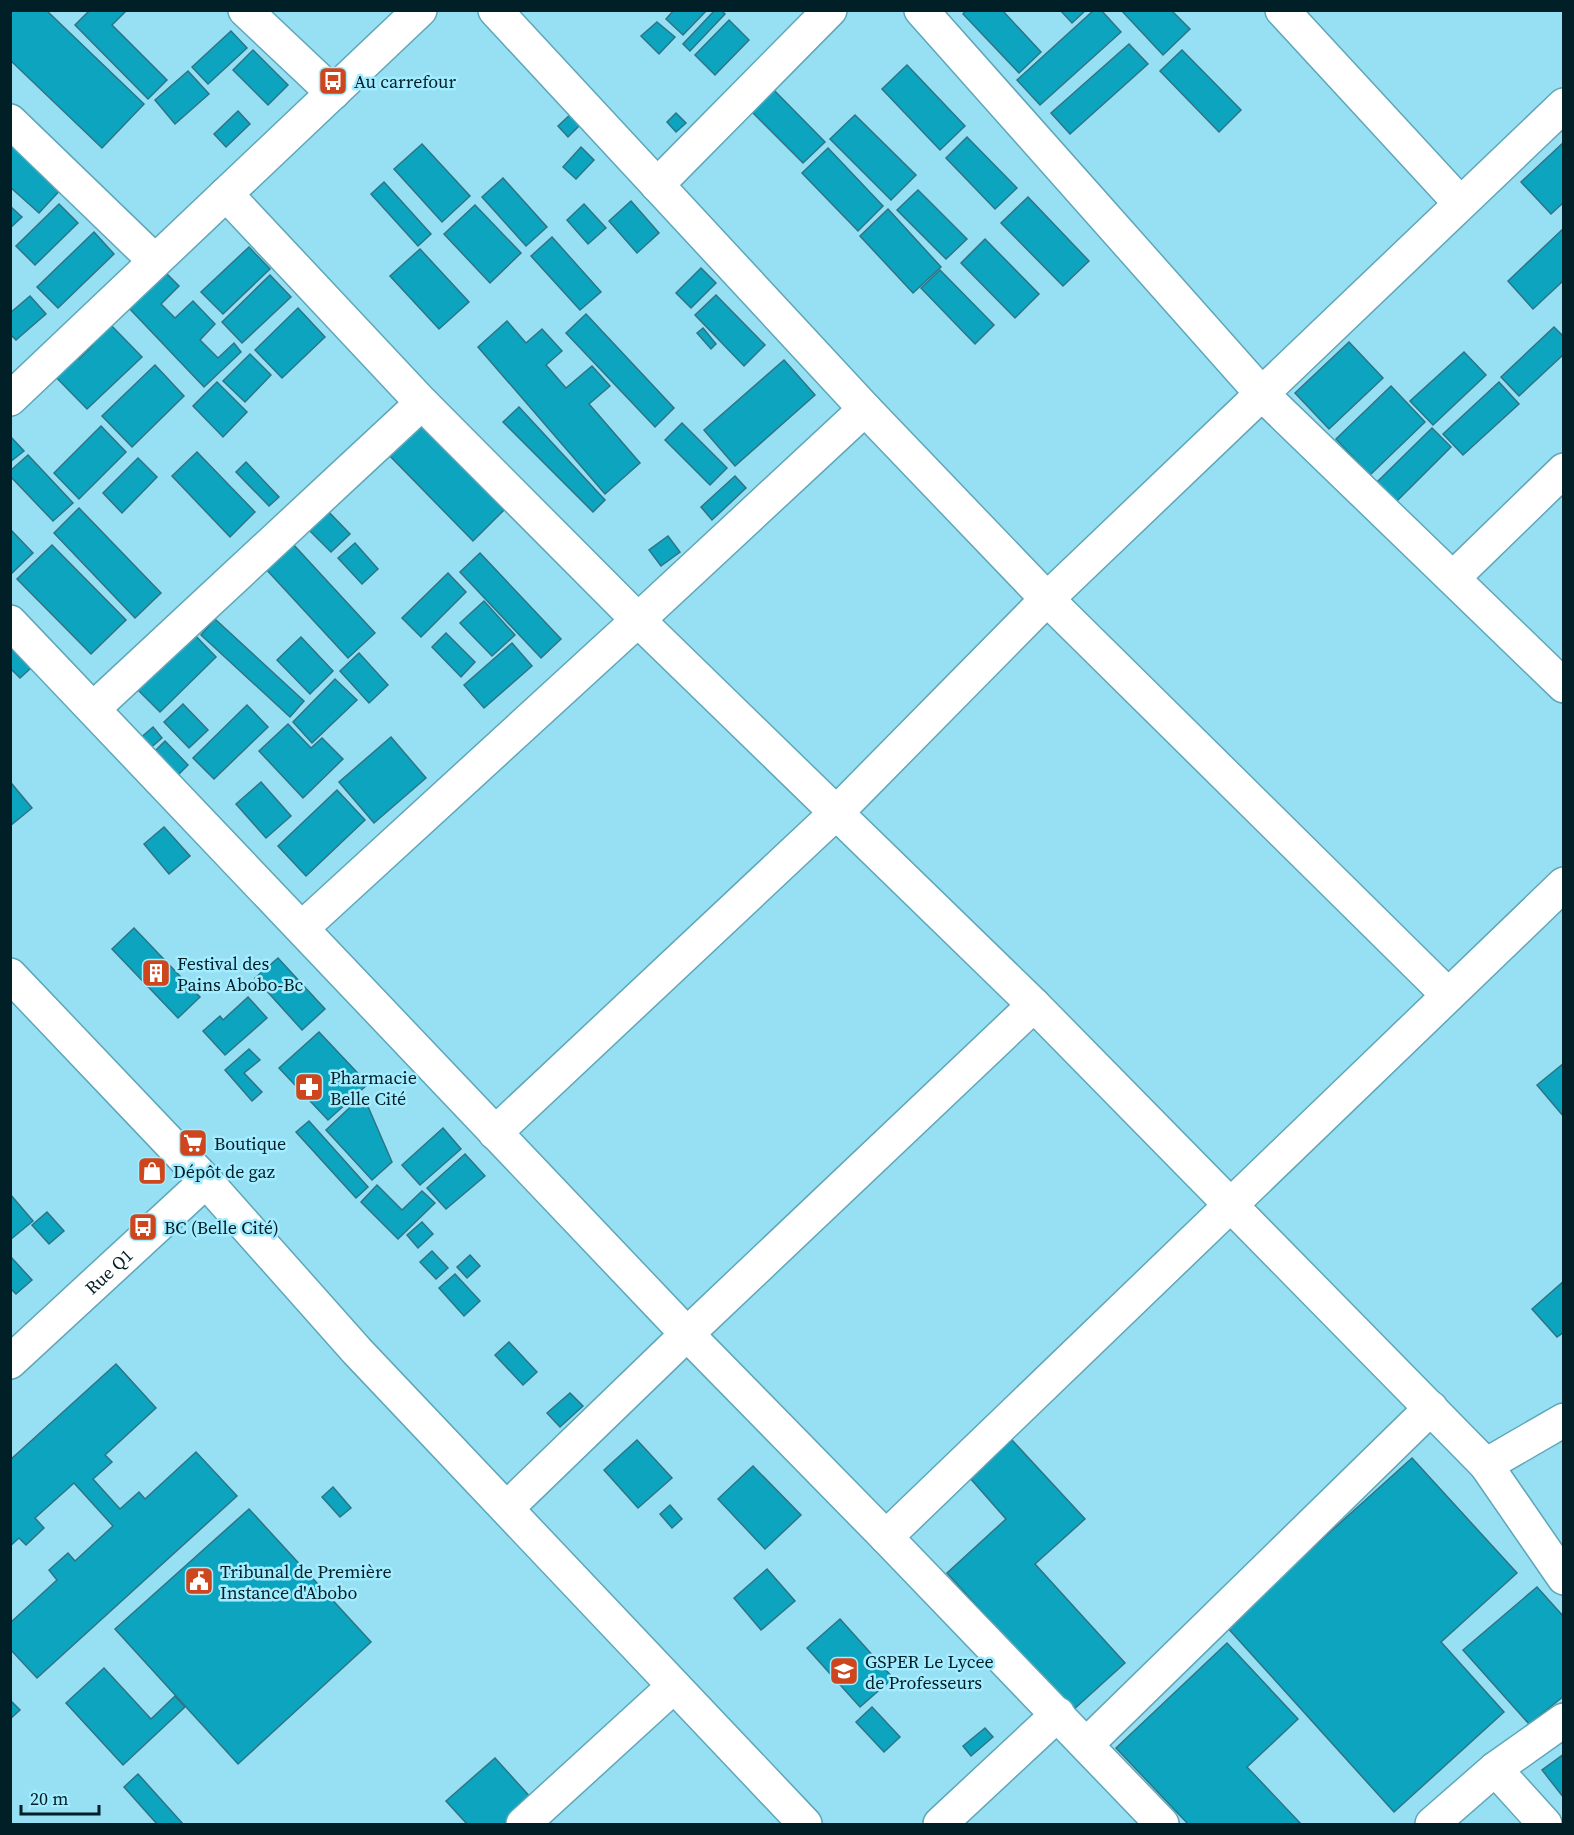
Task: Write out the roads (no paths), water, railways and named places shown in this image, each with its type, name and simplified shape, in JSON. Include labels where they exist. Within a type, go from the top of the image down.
[{"type":"street","points":[[245,10],[333,93]]},
{"type":"street","points":[[10,399],[420,10]]},
{"type":"street","points":[[495,10],[865,409],[1047,599],[1448,995]]},
{"type":"street","points":[[657,185],[830,10]]},
{"type":"street","points":[[921,10],[1262,394],[1563,686]]},
{"type":"street","points":[[1282,10],[1460,203]]},
{"type":"street","points":[[495,1133],[837,812],[1047,599],[1563,105]]},
{"type":"street","points":[[10,121],[155,261]]},
{"type":"street","points":[[226,194],[422,403],[638,620],[1034,1005],[1431,1408],[1485,1465],[1563,1578]]},
{"type":"street","points":[[93,709],[422,403]]},
{"type":"street","points":[[302,928],[865,409]]},
{"type":"street","points":[[1453,578],[1563,470]]},
{"type":"street","points":[[10,622],[687,1334],[1058,1714],[1162,1824]]},
{"type":"street","points":[[886,1537],[1563,884]]},
{"type":"street","points":[[10,975],[206,1181],[357,1351],[805,1824]]},
{"type":"street","points":[[507,1508],[1034,1005]]},
{"type":"street","name":"Rue Q1","points":[[10,1362],[206,1181]]},
{"type":"street","points":[[1087,1744],[1431,1408]]},
{"type":"street","points":[[1485,1465],[1563,1420]]},
{"type":"street","points":[[524,1824],[674,1686]]},
{"type":"street","points":[[940,1824],[1058,1714]]},
{"type":"street","points":[[1432,1824],[1495,1769],[1563,1720]]},
{"type":"street","points":[[1495,1769],[1545,1824]]},
{"type":"place","name":"Au carrefour","points":[[333,81]]},
{"type":"place","name":"Festival des Pains Abobo-Bc","points":[[156,973]]},
{"type":"place","name":"Pharmacie Belle Cité","points":[[309,1087]]},
{"type":"place","name":"Boutique","points":[[193,1143]]},
{"type":"place","name":"Dépôt de gaz","points":[[152,1171]]},
{"type":"place","name":"BC (Belle Cité)","points":[[143,1227]]},
{"type":"place","name":"Tribunal de Première Instance d'Abobo","points":[[199,1581]]},
{"type":"place","name":"GSPER Le Lycee de Professeurs","points":[[844,1671]]}]
